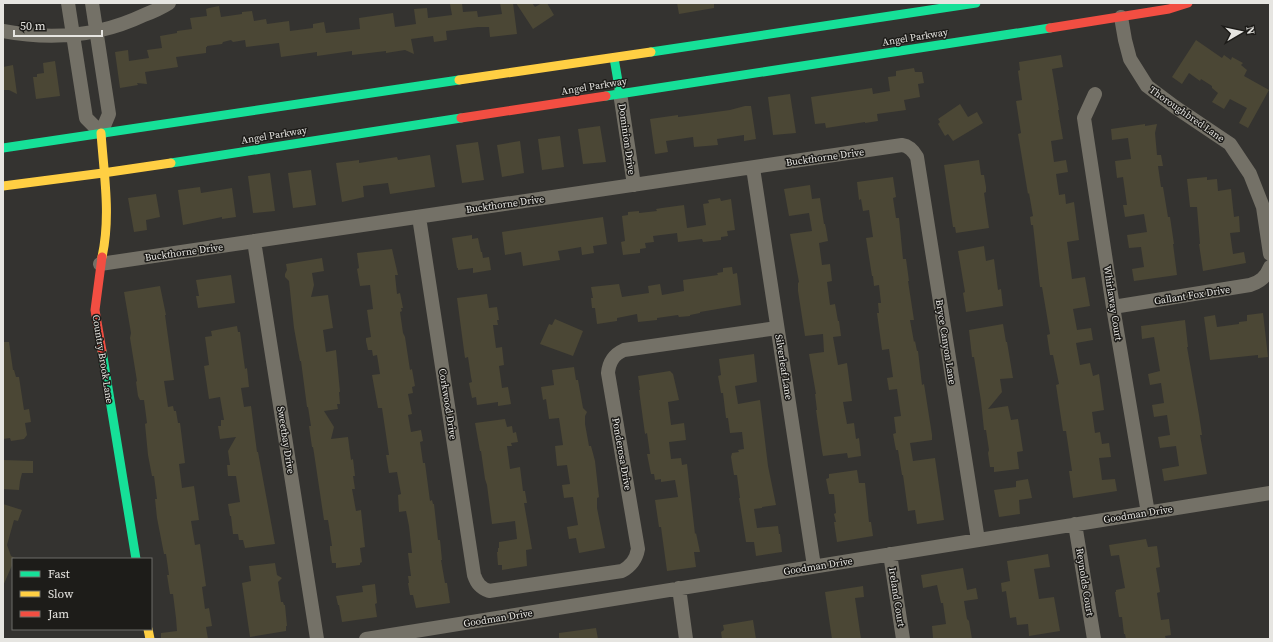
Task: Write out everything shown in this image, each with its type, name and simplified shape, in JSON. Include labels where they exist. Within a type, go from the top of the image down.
[{"type":"main road","points":[[3,148],[976,3]]},
{"type":"main road","name":"Angel Parkway","points":[[3,186],[103,173],[1120,14],[1169,9],[1188,3]]},
{"type":"main road","points":[[614,58],[620,93]]},
{"type":"main road","name":"Country Brook Lane","points":[[101,133],[106,216],[105,241],[100,264],[95,310],[136,558]]},
{"type":"street","points":[[68,3],[86,118],[101,133]]},
{"type":"street","name":"Country Brook Lane","points":[[92,3],[109,114],[101,133]]},
{"type":"street","points":[[3,31],[41,36],[73,35],[96,32],[131,22],[169,3]]},
{"type":"street","name":"Thoroughbred Lane","points":[[1120,14],[1130,60],[1147,86],[1230,144],[1250,174],[1263,208],[1270,254]]},
{"type":"street","name":"Dominion Drive","points":[[620,93],[634,185]]},
{"type":"street","name":"Whirlaway Court","points":[[1095,94],[1084,118],[1148,513]]},
{"type":"street","name":"Buckthorne Drive","points":[[100,264],[902,145],[909,148]]},
{"type":"street","name":"Bryce Canyon Lane","points":[[909,148],[915,152],[917,157],[978,540]]},
{"type":"street","name":"Silverleaf Lane","points":[[753,168],[814,566]]},
{"type":"street","name":"Corkwood Drive","points":[[419,217],[474,575],[482,588]]},
{"type":"street","name":"Sweetbay Drive","points":[[254,241],[317,639]]},
{"type":"street","name":"Gallant Fox Drive","points":[[1114,307],[1250,286],[1257,283],[1268,271]]},
{"type":"street","name":"Ponderosa Drive","points":[[482,588],[495,591],[622,570],[633,562],[638,549],[608,373],[608,366],[617,354],[624,350],[778,328]]},
{"type":"street","name":"Goodman Drive","points":[[366,639],[435,634],[679,588],[1270,493]]},
{"type":"street","name":"Reynolds Court","points":[[1076,524],[1094,639]]},
{"type":"street","name":"Ireland Court","points":[[890,554],[903,639]]},
{"type":"street","points":[[679,588],[686,639]]},
{"type":"building","points":[[462,3],[463,12],[477,11],[478,17],[502,14],[500,3],[513,3],[517,34],[490,37],[489,27],[478,27],[446,31],[447,40],[434,42],[433,36],[411,39],[414,54],[405,50],[386,53],[386,51],[352,55],[352,51],[317,56],[317,52],[281,57],[279,43],[246,47],[245,40],[233,42],[231,40],[223,42],[222,44],[207,46],[206,53],[176,57],[178,67],[145,72],[147,84],[137,83],[138,85],[120,88],[115,52],[128,50],[129,61],[149,58],[147,50],[162,48],[160,36],[177,33],[177,31],[192,29],[190,18],[207,16],[206,9],[209,8],[219,6],[221,17],[252,11],[254,21],[266,19],[267,24],[289,21],[290,31],[313,28],[313,24],[324,22],[326,33],[360,29],[359,18],[393,13],[395,27],[416,24],[414,9],[427,8],[428,18],[452,15],[450,4]]},
{"type":"building","points":[[516,3],[532,3],[535,7],[542,3],[547,3],[554,15],[533,29]]},
{"type":"building","points":[[677,3],[714,3],[714,8],[679,14]]},
{"type":"building","points":[[1196,40],[1222,58],[1224,55],[1231,60],[1232,57],[1243,63],[1241,65],[1247,70],[1244,76],[1269,90],[1248,128],[1239,123],[1247,108],[1230,99],[1224,109],[1212,102],[1218,93],[1212,88],[1212,86],[1201,79],[1200,81],[1189,73],[1182,84],[1172,77]]},
{"type":"building","points":[[1061,55],[1063,67],[1052,69],[1063,139],[1051,141],[1054,162],[1066,160],[1068,172],[1056,174],[1059,195],[1065,194],[1066,204],[1074,202],[1079,240],[1067,242],[1072,279],[1085,277],[1090,306],[1073,309],[1077,330],[1091,328],[1093,340],[1076,343],[1080,365],[1090,363],[1093,376],[1099,374],[1104,410],[1092,412],[1095,433],[1100,432],[1102,444],[1109,443],[1111,457],[1099,458],[1102,480],[1115,479],[1117,491],[1073,498],[1069,471],[1072,471],[1066,431],[1063,431],[1056,385],[1059,384],[1053,355],[1050,355],[1047,335],[1050,334],[1042,287],[1040,287],[1033,225],[1031,225],[1030,217],[1033,216],[1018,134],[1021,133],[1016,101],[1022,100],[1018,71],[1020,70],[1019,62]]},
{"type":"building","points":[[55,61],[60,96],[36,99],[33,77],[37,77],[37,74],[44,73],[43,63]]},
{"type":"building","points":[[13,65],[17,94],[9,90],[3,90],[3,67]]},
{"type":"building","points":[[914,68],[915,72],[922,72],[924,83],[918,84],[920,97],[904,100],[906,110],[877,114],[878,121],[865,123],[826,128],[825,123],[815,124],[811,97],[872,88],[873,94],[890,91],[888,77],[896,76],[896,71]]},
{"type":"building","points":[[790,94],[796,133],[773,135],[768,97]]},
{"type":"building","points":[[960,104],[968,117],[977,112],[983,123],[953,141],[948,134],[945,136],[938,124],[940,122],[938,119]]},
{"type":"building","points":[[751,106],[756,139],[744,141],[744,135],[717,139],[718,145],[694,147],[693,137],[666,141],[668,152],[655,154],[650,119],[678,115],[678,117],[694,115],[730,110]]},
{"type":"building","points":[[1145,124],[1145,126],[1157,124],[1155,133],[1157,155],[1161,155],[1163,166],[1158,166],[1168,217],[1170,217],[1177,275],[1134,281],[1132,269],[1144,267],[1141,247],[1129,248],[1127,235],[1147,232],[1144,214],[1125,217],[1123,205],[1127,205],[1123,177],[1117,178],[1115,161],[1131,159],[1128,138],[1112,140],[1111,129]]},
{"type":"building","points":[[600,126],[606,162],[583,164],[578,129]]},
{"type":"building","points":[[560,136],[564,167],[542,170],[538,139]]},
{"type":"building","points":[[520,141],[524,173],[502,177],[497,145]]},
{"type":"building","points":[[478,142],[484,180],[462,183],[456,145]]},
{"type":"building","points":[[430,155],[435,187],[390,194],[388,183],[363,186],[364,197],[342,202],[336,163],[359,160],[359,163],[397,157],[398,160]]},
{"type":"building","points":[[979,160],[981,175],[984,175],[986,187],[986,192],[984,193],[989,228],[956,233],[955,227],[953,227],[944,165]]},
{"type":"building","points":[[311,170],[316,205],[293,208],[288,173]]},
{"type":"building","points":[[270,173],[275,211],[253,213],[248,176]]},
{"type":"building","points":[[893,177],[896,197],[893,198],[896,218],[899,218],[903,259],[906,259],[914,320],[910,320],[914,342],[915,341],[918,351],[922,385],[924,384],[932,435],[932,440],[910,443],[913,461],[935,458],[944,520],[917,524],[915,510],[908,511],[903,475],[893,434],[896,433],[894,417],[901,416],[897,389],[889,390],[887,378],[893,377],[889,349],[882,350],[877,313],[879,313],[878,303],[881,303],[879,285],[874,286],[866,238],[873,237],[869,210],[863,211],[861,199],[859,200],[857,182]]},
{"type":"building","points":[[1207,177],[1207,180],[1217,179],[1218,191],[1231,189],[1234,217],[1239,216],[1240,232],[1230,233],[1233,254],[1244,252],[1246,263],[1203,271],[1199,244],[1197,207],[1190,207],[1187,179]]},
{"type":"building","points":[[810,185],[812,199],[820,198],[828,241],[819,243],[822,265],[830,264],[832,281],[827,282],[830,305],[835,304],[839,321],[841,336],[833,337],[838,365],[847,363],[852,401],[843,402],[847,424],[854,423],[856,439],[859,438],[861,456],[848,458],[847,453],[823,456],[822,451],[816,410],[816,394],[809,354],[824,352],[823,334],[805,336],[798,291],[799,282],[790,234],[812,231],[809,213],[789,216],[784,189]]},
{"type":"building","points":[[200,187],[201,193],[232,188],[236,217],[222,219],[222,217],[183,225],[178,190]]},
{"type":"building","points":[[156,194],[160,217],[146,220],[147,230],[134,232],[128,198]]},
{"type":"building","points":[[720,198],[721,201],[731,199],[735,230],[727,231],[728,236],[721,237],[721,240],[703,242],[702,239],[678,242],[677,233],[653,236],[654,242],[645,243],[646,248],[640,249],[640,253],[623,255],[621,242],[625,241],[622,216],[628,215],[628,212],[639,211],[639,213],[657,211],[656,209],[684,205],[687,228],[706,225],[703,204],[709,203],[708,200]]},
{"type":"building","points":[[603,217],[607,244],[593,246],[594,253],[582,255],[581,247],[558,251],[560,260],[523,266],[521,252],[505,255],[502,232]]},
{"type":"building","points":[[472,235],[472,239],[478,238],[483,258],[489,257],[491,270],[473,273],[473,268],[458,270],[452,238]]},
{"type":"building","points":[[984,246],[986,261],[994,259],[998,290],[1001,289],[1003,306],[966,312],[963,293],[965,292],[958,251]]},
{"type":"building","points":[[392,249],[398,275],[395,275],[397,294],[400,293],[403,308],[401,308],[402,311],[400,312],[403,333],[405,337],[410,370],[412,369],[415,386],[412,387],[413,393],[408,394],[412,414],[408,415],[411,432],[421,430],[423,441],[420,442],[423,463],[425,463],[430,501],[432,500],[434,504],[438,540],[440,540],[441,560],[450,603],[416,608],[413,595],[410,595],[408,583],[408,576],[411,576],[408,553],[412,553],[409,526],[406,511],[399,512],[398,495],[401,494],[397,472],[389,473],[386,455],[389,455],[382,408],[378,408],[372,375],[380,374],[377,355],[373,356],[372,350],[368,350],[366,341],[366,338],[371,337],[367,310],[373,309],[370,285],[360,286],[357,269],[359,268],[357,253]]},
{"type":"building","points":[[322,258],[324,271],[312,273],[314,285],[311,297],[328,295],[333,328],[323,330],[326,352],[336,350],[340,392],[340,404],[337,404],[338,409],[324,411],[334,427],[331,439],[348,437],[355,476],[353,476],[355,489],[352,489],[356,511],[361,510],[365,547],[360,548],[362,562],[360,565],[336,568],[336,563],[332,563],[330,546],[332,546],[328,520],[324,520],[312,447],[309,426],[311,426],[301,361],[294,328],[289,281],[285,277],[287,270],[286,264]]},
{"type":"building","points":[[732,267],[733,274],[737,273],[741,305],[700,312],[690,316],[679,317],[678,315],[657,318],[657,320],[638,322],[637,314],[617,318],[617,321],[597,324],[595,308],[592,308],[591,298],[593,298],[591,287],[619,284],[622,297],[649,293],[648,286],[660,284],[662,295],[684,291],[683,280],[718,275],[717,273],[723,272],[723,268]]},
{"type":"building","points":[[231,275],[235,303],[198,308],[196,296],[199,296],[196,280]]},
{"type":"building","points":[[160,286],[166,315],[174,380],[164,381],[168,407],[173,406],[174,411],[176,411],[178,423],[180,423],[185,463],[179,464],[182,488],[194,486],[199,520],[191,521],[195,545],[200,544],[206,586],[202,587],[205,609],[209,608],[212,626],[206,627],[208,639],[161,639],[161,633],[177,631],[176,618],[173,594],[170,594],[167,575],[169,575],[166,554],[164,554],[157,518],[155,499],[157,499],[154,476],[152,476],[148,455],[145,424],[147,423],[144,400],[140,400],[138,396],[130,338],[131,333],[124,292]]},
{"type":"building","points":[[487,294],[489,308],[497,307],[499,320],[497,320],[498,325],[493,325],[496,348],[502,347],[504,365],[499,366],[502,388],[508,387],[511,404],[498,406],[498,402],[477,405],[476,397],[472,398],[469,383],[472,382],[468,357],[465,358],[457,298]]},
{"type":"building","points":[[1263,313],[1268,357],[1258,358],[1258,355],[1210,360],[1204,317],[1215,315],[1217,327],[1239,324],[1239,322],[1247,321],[1247,315]]},
{"type":"building","points":[[555,319],[583,331],[573,356],[540,344],[549,324],[552,325]]},
{"type":"building","points":[[1185,320],[1187,347],[1199,415],[1202,435],[1200,435],[1207,474],[1164,481],[1162,469],[1179,466],[1176,446],[1160,448],[1158,437],[1170,435],[1167,415],[1154,417],[1152,405],[1164,403],[1161,383],[1150,385],[1148,374],[1160,371],[1154,337],[1142,339],[1141,326]]},
{"type":"building","points":[[1003,324],[1013,378],[1000,379],[1002,392],[988,409],[1008,406],[1011,420],[1018,419],[1023,451],[1017,452],[1019,469],[994,472],[994,467],[990,467],[986,430],[984,430],[981,401],[974,357],[972,357],[969,330]]},
{"type":"building","points":[[237,326],[238,332],[240,332],[249,387],[241,388],[244,407],[251,406],[257,452],[275,544],[245,548],[243,540],[239,540],[238,534],[233,534],[228,504],[240,502],[236,476],[228,476],[227,465],[230,465],[228,451],[236,437],[220,439],[218,426],[221,426],[221,420],[224,420],[220,397],[209,399],[204,366],[209,365],[205,337],[212,336],[211,331]]},
{"type":"building","points":[[3,342],[9,342],[13,370],[16,377],[19,377],[24,410],[29,409],[31,422],[25,423],[27,435],[24,439],[11,441],[10,438],[3,439]]},
{"type":"building","points":[[754,354],[757,382],[735,386],[738,404],[760,400],[768,466],[776,505],[754,509],[757,528],[778,526],[782,552],[756,556],[754,542],[746,542],[737,475],[734,475],[731,457],[732,453],[739,452],[738,450],[744,449],[742,432],[730,433],[728,418],[726,418],[723,393],[721,393],[718,376],[721,375],[719,359]]},
{"type":"building","points":[[574,367],[583,408],[587,412],[585,416],[585,424],[589,446],[591,446],[595,461],[599,497],[597,498],[597,508],[605,548],[579,553],[576,538],[569,539],[567,527],[578,525],[573,497],[564,498],[562,485],[570,484],[567,465],[557,466],[555,446],[563,445],[559,418],[549,419],[546,399],[543,400],[541,387],[554,385],[552,370]]},
{"type":"building","points":[[670,371],[673,374],[679,400],[668,402],[671,425],[684,423],[686,440],[669,442],[671,459],[681,458],[682,465],[687,464],[695,534],[696,533],[700,552],[694,552],[696,567],[667,571],[661,527],[659,527],[655,500],[678,497],[675,480],[661,482],[661,479],[655,480],[654,474],[651,474],[647,454],[650,454],[647,433],[645,434],[638,376]]},
{"type":"building","points":[[505,419],[507,427],[512,426],[513,433],[516,432],[518,442],[511,443],[512,446],[507,446],[510,469],[520,467],[523,491],[525,491],[527,503],[524,503],[532,549],[526,550],[527,566],[502,570],[502,565],[498,565],[497,552],[499,542],[517,539],[515,521],[492,524],[487,485],[475,423]]},
{"type":"building","points":[[3,460],[33,461],[33,473],[22,473],[19,490],[3,489]]},
{"type":"building","points":[[857,470],[859,483],[865,483],[869,522],[871,522],[873,536],[837,542],[834,522],[836,522],[834,514],[836,513],[834,494],[829,494],[826,479],[829,478],[829,474]]},
{"type":"building","points":[[1028,479],[1032,498],[1019,500],[1020,514],[999,517],[994,490],[1016,487],[1016,481]]},
{"type":"building","points":[[3,504],[22,510],[18,521],[14,520],[7,545],[11,556],[15,558],[12,558],[12,565],[3,586]]},
{"type":"building","points":[[1146,539],[1148,547],[1157,546],[1160,567],[1156,568],[1160,592],[1157,593],[1161,620],[1169,619],[1171,635],[1165,636],[1166,639],[1126,639],[1122,617],[1119,617],[1115,592],[1116,590],[1125,588],[1119,555],[1111,556],[1109,545]]},
{"type":"building","points":[[1048,554],[1050,567],[1034,569],[1039,599],[1054,597],[1060,631],[1029,636],[1028,624],[1017,625],[1016,617],[1010,618],[1006,591],[1002,592],[1001,583],[1010,581],[1007,561]]},
{"type":"building","points":[[275,563],[277,575],[282,578],[278,582],[281,602],[285,605],[286,631],[250,637],[242,583],[251,581],[249,566]]},
{"type":"building","points":[[963,568],[967,590],[976,588],[978,599],[964,601],[972,639],[933,638],[932,626],[946,624],[943,603],[941,603],[937,585],[923,588],[921,575]]},
{"type":"building","points":[[375,584],[377,603],[375,604],[377,617],[342,622],[336,596],[363,592],[362,586]]},
{"type":"building","points":[[863,586],[864,597],[855,598],[861,639],[832,639],[825,592]]},
{"type":"building","points":[[753,620],[756,639],[722,639],[721,632],[724,630],[723,625]]},
{"type":"building","points":[[596,628],[598,639],[559,639],[559,633]]},
{"type":"traffic: fast","points":[[651,52],[976,3]]},
{"type":"traffic: fast","points":[[606,96],[1050,28]]},
{"type":"traffic: fast","points":[[614,58],[620,93]]},
{"type":"traffic: fast","points":[[3,148],[459,80]]},
{"type":"traffic: fast","points":[[171,163],[461,118]]},
{"type":"traffic: fast","points":[[102,351],[136,558]]},
{"type":"traffic: slow","points":[[459,80],[651,52]]},
{"type":"traffic: slow","points":[[101,133],[106,211],[105,242],[102,257]]},
{"type":"traffic: slow","points":[[3,186],[171,163]]},
{"type":"traffic: slow","points":[[148,630],[150,639]]},
{"type":"traffic: jam","points":[[1050,28],[1169,9],[1188,3]]},
{"type":"traffic: jam","points":[[461,118],[606,96]]},
{"type":"traffic: jam","points":[[102,257],[95,310],[102,351]]}]
